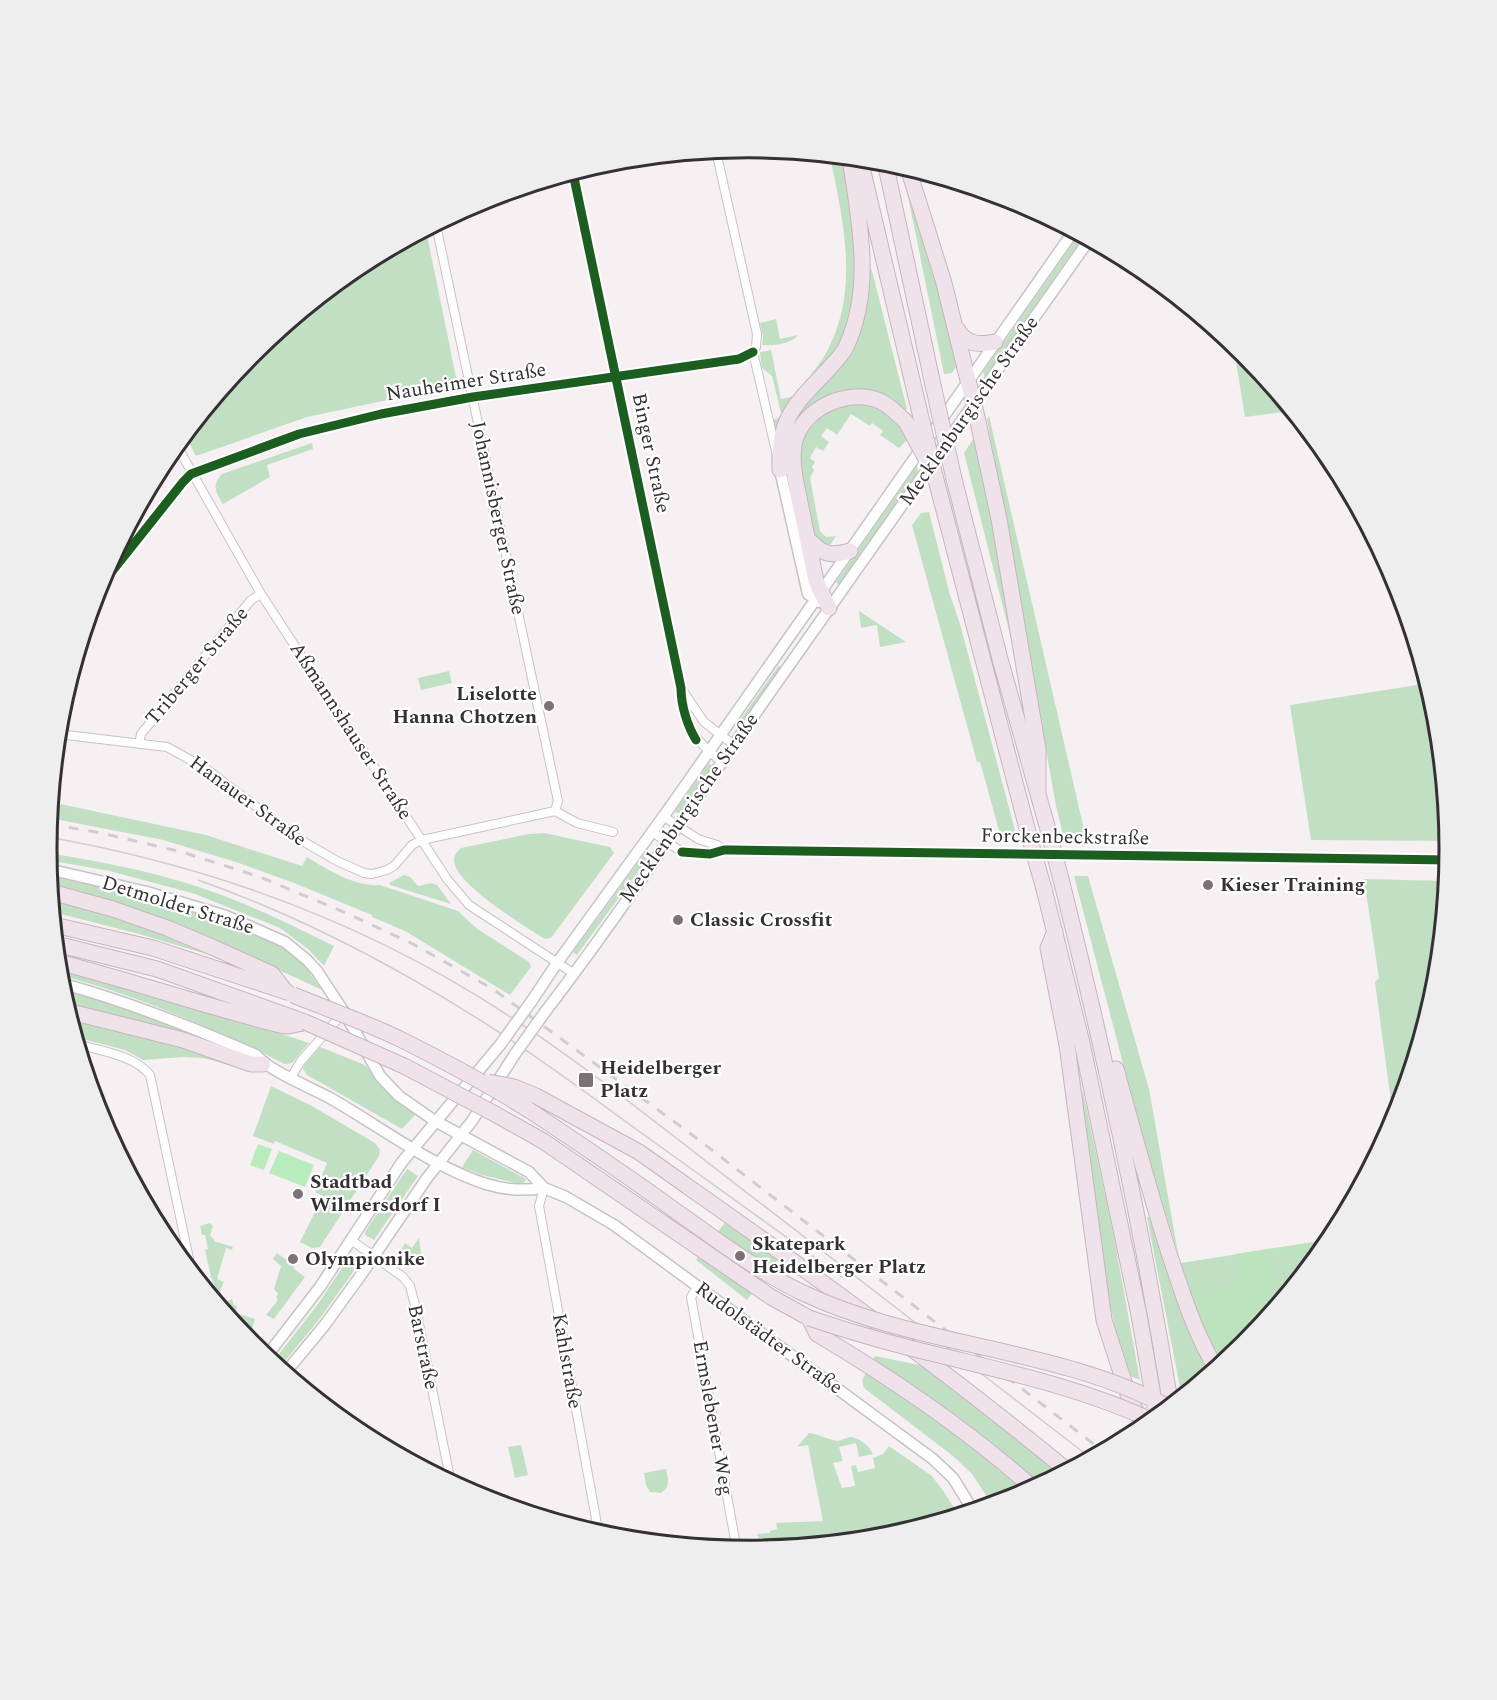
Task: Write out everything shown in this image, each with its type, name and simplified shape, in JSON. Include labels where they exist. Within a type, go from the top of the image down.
[{"type":"highway","points":[[780,470],[781,438],[786,420],[798,400],[845,349],[858,310],[862,263],[851,166]]},
{"type":"highway","points":[[862,168],[940,497],[1055,931],[1087,1066],[1139,1315],[1154,1410]]},
{"type":"highway","points":[[887,173],[954,479],[1000,659],[1049,833],[1098,1028],[1158,1324],[1170,1398]]},
{"type":"highway","points":[[911,178],[938,263],[954,324],[999,519],[1038,749],[1038,793]]},
{"type":"highway","points":[[954,324],[960,334],[971,343],[995,342]]},
{"type":"highway","points":[[829,609],[818,595],[793,468],[795,441],[801,428],[816,412],[829,404],[855,397],[880,401],[906,422],[935,476]]},
{"type":"highway","points":[[808,539],[819,551],[826,554],[841,554],[850,551]]},
{"type":"highway","points":[[58,894],[114,909],[203,943],[272,974],[290,993]]},
{"type":"highway","points":[[62,927],[153,948],[290,993],[397,1038],[532,1112],[756,1268],[827,1304],[888,1324],[1054,1363],[1134,1390],[1163,1403]]},
{"type":"highway","points":[[1055,931],[1048,948],[1072,1078],[1104,1320],[1128,1395],[1141,1419]]},
{"type":"highway","points":[[64,946],[158,969],[282,1020],[288,1026],[305,1022],[404,1066],[543,1141],[706,1255],[771,1297],[809,1318],[885,1341],[1017,1373],[1145,1416]]},
{"type":"highway","points":[[67,965],[110,975],[221,1010],[282,1020]]},
{"type":"highway","points":[[77,1014],[191,1042],[252,1064],[263,1064]]},
{"type":"highway","points":[[1098,1028],[1110,1048],[1153,1201],[1188,1310],[1199,1338],[1213,1362]]},
{"type":"highway","points":[[474,1079],[514,1087],[536,1096],[639,1152],[821,1281],[977,1397],[1061,1466]]},
{"type":"highway","points":[[809,1318],[816,1334],[944,1417],[1027,1483]]},
{"type":"main road","name":"Mecklenburgische Straße","points":[[272,1350],[304,1309],[413,1148],[500,1044],[531,1002],[1069,238]]},
{"type":"main road","name":"Mecklenburgische Straße","points":[[290,1367],[324,1326],[438,1164],[472,1121],[515,1054],[668,842],[1085,246]]},
{"type":"main road","points":[[958,396],[974,406]]},
{"type":"main road","points":[[780,470],[808,594],[818,595]]},
{"type":"main road","points":[[776,654],[791,664]]},
{"type":"main road","name":"Detmolder Straße","points":[[57,871],[147,891],[226,916],[285,942],[307,960],[344,1012],[384,1081],[399,1096],[460,1135]]},
{"type":"main road","points":[[70,986],[137,1007],[256,1055],[263,1064],[357,1113],[413,1148]]},
{"type":"main road","name":"Rudolstädter Straße","points":[[460,1135],[529,1172],[544,1188],[594,1212],[698,1286],[940,1464],[953,1478],[970,1505]]},
{"type":"main road","name":"Rudolstädter Straße","points":[[413,1148],[438,1164],[488,1184],[524,1191],[544,1188]]},
{"type":"street","points":[[718,159],[757,334],[756,347],[753,351],[780,470]]},
{"type":"street","name":"Binger Straße","points":[[575,181],[681,688],[681,698],[696,740],[722,762]]},
{"type":"street","name":"Johannisberger Straße","points":[[438,233],[558,801],[555,811]]},
{"type":"street","name":"Nauheimer Straße","points":[[192,474],[264,446],[335,424],[472,398],[739,359],[753,351]]},
{"type":"street","name":"Aßmannshauser Straße","points":[[182,455],[261,594],[447,879],[469,904],[573,974]]},
{"type":"street","points":[[120,562],[183,482],[192,474]]},
{"type":"street","name":"Triberger Straße","points":[[139,744],[141,734],[251,600],[261,594]]},
{"type":"street","name":"Binger Straße","points":[[681,688],[701,719],[734,745]]},
{"type":"street","name":"Hanauer Straße","points":[[67,735],[167,747],[192,759],[299,839],[364,873],[372,874],[387,870],[394,866],[412,845],[422,840]]},
{"type":"street","points":[[422,840],[555,811],[577,823],[613,832]]},
{"type":"street","name":"Forckenbeckstraße","points":[[663,816],[698,839],[717,845],[724,850]]},
{"type":"street","name":"Forckenbeckstraße","points":[[652,832],[681,852],[710,854],[724,850],[1440,860]]},
{"type":"street","points":[[291,1077],[301,1061],[344,1012]]},
{"type":"street","points":[[86,1047],[139,1064],[150,1075],[188,1254]]},
{"type":"street","name":"Kahlstraße","points":[[544,1188],[539,1206],[597,1524]]},
{"type":"street","name":"Barstraße","points":[[351,1240],[394,1269],[410,1286],[449,1473]]},
{"type":"street","name":"Ermslebener Weg","points":[[698,1286],[691,1297],[735,1541]]},
{"type":"shaded area","points":[[831,163],[846,165],[850,190],[857,291],[845,341],[775,433],[773,420],[782,417],[772,376],[762,368],[760,352],[771,350],[781,399],[795,396],[828,350],[839,320],[846,274],[846,250]]},
{"type":"shaded area","points":[[904,177],[914,198],[959,363],[952,373],[944,374]]},
{"type":"shaded area","points":[[428,238],[457,382],[454,386],[307,417],[196,456],[190,444],[229,394],[260,361],[328,301],[364,275]]},
{"type":"shaded area","points":[[1075,241],[1079,243],[985,377],[983,372]]},
{"type":"shaded area","points":[[867,260],[872,271],[907,409],[905,410],[889,399],[826,399],[785,459],[794,419],[843,355]]},
{"type":"shaded area","points":[[776,319],[780,339],[798,335],[782,344],[762,345],[760,323]]},
{"type":"shaded area","points":[[1236,360],[1283,412],[1245,417]]},
{"type":"shaded area","points":[[847,403],[884,410],[909,438],[899,448],[880,435],[883,431],[872,423],[870,426],[851,414],[837,435],[827,428],[821,436],[829,442],[823,451],[816,447],[810,458],[815,462],[810,478],[820,531],[826,537],[836,536],[827,550],[816,543],[803,494],[799,458],[802,441],[809,427],[821,415]]},
{"type":"shaded area","points":[[989,416],[1085,834],[1063,834],[1056,806],[987,419]]},
{"type":"shaded area","points":[[975,436],[1021,672],[1024,690],[964,453]]},
{"type":"shaded area","points":[[312,443],[313,449],[267,465],[270,477],[223,504],[218,496],[216,485],[222,474]]},
{"type":"shaded area","points":[[917,466],[918,472],[839,585],[836,582]]},
{"type":"shaded area","points":[[929,512],[1016,834],[1000,834],[980,762],[977,762],[912,525],[921,513]]},
{"type":"shaded area","points":[[859,611],[906,642],[880,647],[877,625],[861,628]]},
{"type":"shaded area","points":[[1414,664],[1427,715],[1434,760],[1440,841],[1311,840],[1290,705],[1417,685]]},
{"type":"shaded area","points":[[779,665],[781,667],[740,726],[737,724]]},
{"type":"shaded area","points":[[449,671],[452,683],[421,690],[418,678]]},
{"type":"shaded area","points":[[709,763],[712,766],[677,813],[675,811]]},
{"type":"shaded area","points":[[58,804],[206,835],[302,866],[307,857],[351,880],[380,885],[458,911],[476,928],[529,962],[531,967],[510,995],[405,931],[372,915],[239,863],[163,840],[58,819]]},
{"type":"shaded area","points":[[544,833],[610,847],[614,853],[551,938],[545,939],[478,892],[457,870],[454,860],[455,854],[461,848]]},
{"type":"shaded area","points":[[57,855],[124,867],[199,887],[250,906],[334,946],[324,966],[308,949],[280,928],[195,894],[110,871],[57,862]]},
{"type":"shaded area","points":[[643,856],[647,859],[577,955],[573,952]]},
{"type":"shaded area","points":[[404,875],[410,877],[418,886],[432,883],[437,885],[451,904],[390,885],[389,883]]},
{"type":"shaded area","points":[[58,876],[172,905],[244,930],[291,953],[304,965],[322,990],[229,947],[58,888]]},
{"type":"shaded area","points":[[1074,876],[1088,876],[1149,1089],[1178,1253],[1144,1144]]},
{"type":"shaded area","points":[[1364,879],[1439,881],[1427,985],[1416,1029],[1391,1104],[1375,982],[1379,978]]},
{"type":"shaded area","points":[[58,899],[143,925],[213,956],[60,914]]},
{"type":"shaded area","points":[[68,972],[214,1012],[309,1043],[292,1063],[285,1064],[174,1014],[69,978]]},
{"type":"shaded area","points":[[72,992],[144,1014],[188,1031],[187,1035],[76,1008]]},
{"type":"shaded area","points":[[78,1018],[169,1041],[240,1068],[203,1058],[143,1060],[125,1050],[84,1039]]},
{"type":"shaded area","points":[[320,1047],[365,1065],[416,1114],[402,1129],[307,1075],[303,1069],[305,1064]]},
{"type":"shaded area","points":[[271,1086],[312,1106],[375,1143],[380,1150],[379,1156],[320,1247],[312,1248],[300,1242],[323,1196],[315,1192],[327,1163],[275,1141],[274,1144],[253,1136]]},
{"type":"shaded area","points":[[1083,1092],[1113,1232],[1140,1380],[1131,1376],[1117,1337],[1108,1296],[1081,1093]]},
{"type":"shaded area","points":[[258,1144],[272,1149],[264,1170],[250,1165]]},
{"type":"shaded area","points":[[473,1150],[526,1179],[523,1185],[482,1175],[462,1167]]},
{"type":"shaded area","points":[[279,1151],[314,1165],[305,1187],[269,1173]]},
{"type":"shaded area","points":[[407,1169],[418,1176],[374,1240],[365,1235],[365,1232]]},
{"type":"shaded area","name":"Skatepark Heidelberger Platz","points":[[733,1212],[784,1251],[747,1300],[696,1260]]},
{"type":"shaded area","points":[[1147,1217],[1149,1217],[1183,1317],[1207,1367],[1180,1390]]},
{"type":"shaded area","points":[[210,1223],[213,1226],[210,1236],[214,1241],[233,1247],[232,1250],[226,1248],[217,1279],[224,1282],[219,1294],[211,1277],[205,1250],[208,1249],[205,1235],[202,1235],[200,1226]]},
{"type":"shaded area","points":[[419,1238],[422,1260],[416,1261],[412,1266],[400,1252],[405,1243],[412,1248]]},
{"type":"shaded area","points":[[1318,1241],[1268,1306],[1219,1356],[1199,1315],[1181,1263]]},
{"type":"shaded area","points":[[1318,1241],[1308,1256],[1280,1249],[1267,1307],[1219,1356],[1190,1292],[1239,1282],[1235,1254]]},
{"type":"shaded area","points":[[277,1253],[296,1263],[293,1268],[305,1277],[274,1319],[266,1315],[278,1300],[276,1297],[278,1294],[274,1289],[281,1266],[273,1259]]},
{"type":"shaded area","points":[[346,1262],[356,1268],[318,1321],[284,1362],[278,1356],[318,1304]]},
{"type":"shaded area","points":[[232,1299],[234,1305],[237,1306],[236,1313],[255,1319],[252,1330],[229,1306],[226,1302]]},
{"type":"shaded area","points":[[875,1356],[924,1366],[1055,1469],[988,1498],[972,1474],[953,1456],[864,1388],[862,1380]]},
{"type":"shaded area","points":[[809,1433],[837,1441],[849,1437],[864,1443],[873,1454],[859,1457],[856,1443],[839,1447],[843,1461],[833,1463],[842,1488],[855,1486],[851,1466],[856,1465],[858,1472],[875,1468],[873,1458],[883,1454],[889,1446],[932,1476],[955,1510],[883,1528],[839,1536],[760,1541],[757,1534],[770,1533],[777,1529],[776,1523],[823,1521],[808,1445],[797,1447]]},
{"type":"shaded area","points":[[521,1445],[528,1475],[515,1478],[508,1447]]},
{"type":"shaded area","points":[[666,1469],[668,1482],[664,1491],[650,1492],[644,1473]]},
{"type":"tram line","points":[[57,839],[169,864],[286,902],[399,952],[453,981],[539,1036],[603,1082],[1085,1454]]},
{"type":"tram line","points":[[198,880],[275,910],[350,946],[459,1007],[555,1070],[842,1277]]},
{"type":"railway","points":[[58,825],[182,852],[260,877],[413,944],[493,989],[691,1134],[1097,1447]]},
{"type":"cycle path","points":[[575,181],[681,688],[683,708],[696,740]]},
{"type":"cycle path","points":[[121,560],[191,474],[299,434],[381,414],[473,397],[739,359],[753,352]]},
{"type":"cycle path","points":[[682,852],[710,854],[731,850],[1440,860]]},
{"type":"place","name":"Liselotte Hanna Chotzen","points":[[549,706]]},
{"type":"place","name":"Kieser Training","points":[[1208,885]]},
{"type":"place","name":"Classic Crossfit","points":[[678,920]]},
{"type":"place","name":"Heidelberger Platz","points":[[586,1080]]},
{"type":"place","name":"Stadtbad Wilmersdorf I","points":[[298,1194]]},
{"type":"place","name":"Skatepark Heidelberger Platz","points":[[740,1256]]},
{"type":"place","name":"Olympionike","points":[[293,1259]]}]
